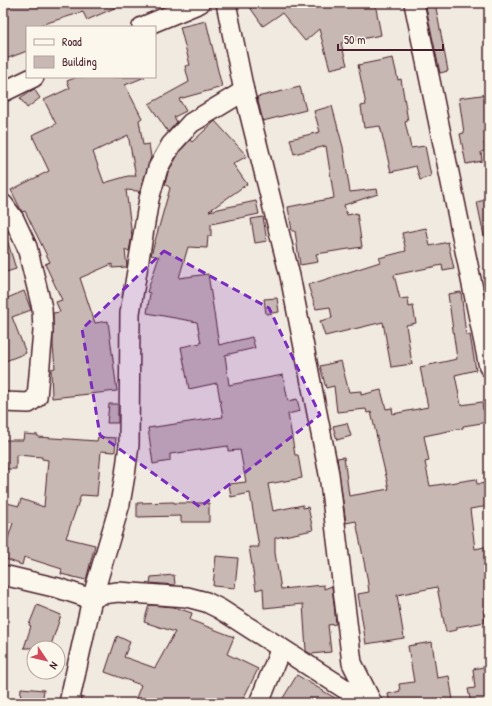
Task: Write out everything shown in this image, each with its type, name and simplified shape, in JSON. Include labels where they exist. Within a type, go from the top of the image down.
[{"type":"street","points":[[144,26],[200,3]]},
{"type":"street","points":[[226,3],[244,91],[290,276],[329,474],[352,663],[372,703]]},
{"type":"street","points":[[414,3],[482,302],[489,367]]},
{"type":"street","points":[[3,92],[32,78]]},
{"type":"street","points":[[69,703],[92,599],[120,504],[125,475],[129,445],[130,313],[149,200],[158,168],[171,146],[191,123],[244,91]]},
{"type":"street","points":[[3,204],[14,219],[26,247],[42,308],[43,331],[37,397],[29,403],[3,402]]},
{"type":"street","points":[[3,575],[58,588],[92,599],[102,594],[118,592],[188,597],[206,602],[220,609],[367,703]]},
{"type":"street","points":[[259,703],[281,648]]},
{"type":"highlighted area","points":[[164,251],[269,308],[320,415],[200,507],[100,435],[82,329]]},
{"type":"building","points":[[3,3],[34,3],[36,6],[47,3],[126,3],[87,20],[83,12],[40,26],[26,26],[26,51],[3,60]]},
{"type":"building","points":[[247,3],[375,3],[381,35],[341,43],[347,65],[330,69],[319,29],[305,41],[282,13],[263,26]]},
{"type":"building","points":[[425,3],[435,3],[448,71],[440,73]]},
{"type":"building","points":[[206,21],[222,87],[179,99],[186,111],[174,117],[177,122],[168,132],[149,104],[189,82],[185,66],[190,65],[180,27]]},
{"type":"building","points":[[393,58],[398,80],[401,79],[408,121],[405,122],[411,148],[425,146],[431,176],[420,180],[416,166],[391,172],[380,126],[364,128],[361,106],[366,105],[358,65]]},
{"type":"building","points":[[74,78],[142,78],[125,85],[142,118],[139,120],[143,145],[149,144],[151,157],[139,194],[138,191],[126,190],[132,236],[129,251],[125,250],[127,267],[112,268],[112,264],[80,278],[95,323],[108,321],[117,391],[52,398],[51,369],[55,368],[53,313],[60,312],[56,302],[62,300],[45,264],[50,262],[25,211],[22,212],[11,190],[49,171],[32,135],[56,124],[44,100],[70,88],[67,81]],"holes":[[[128,135],[136,176],[128,176],[104,183],[93,152]]]},
{"type":"building","points":[[300,87],[306,110],[263,121],[257,97]]},
{"type":"building","points":[[34,89],[40,98],[27,108],[20,98]]},
{"type":"building","points":[[489,94],[489,142],[484,143],[485,151],[481,152],[482,161],[466,164],[460,134],[464,133],[459,98]]},
{"type":"building","points":[[332,106],[343,147],[350,192],[377,189],[378,194],[344,205],[347,215],[357,213],[362,247],[316,254],[318,262],[300,265],[295,231],[292,231],[288,207],[334,198],[326,146],[294,154],[290,139],[320,132],[314,111]]},
{"type":"building","points":[[215,121],[247,156],[233,164],[247,184],[209,211],[256,201],[259,214],[211,224],[211,236],[208,236],[207,248],[188,247],[179,278],[208,274],[219,345],[252,337],[255,348],[225,355],[229,385],[283,375],[288,401],[297,399],[300,411],[288,414],[295,455],[298,455],[302,478],[268,484],[273,511],[303,505],[303,508],[308,507],[313,530],[275,538],[275,553],[281,589],[324,585],[324,589],[332,586],[336,624],[328,625],[331,652],[311,654],[306,651],[303,604],[264,608],[263,588],[256,590],[249,547],[259,547],[250,493],[231,497],[229,484],[246,482],[240,450],[228,451],[228,446],[170,454],[170,461],[153,464],[148,428],[223,417],[217,383],[189,389],[181,347],[201,343],[197,322],[147,313],[150,293],[147,292],[159,257],[151,255],[170,188],[165,184],[168,172],[181,150],[190,140],[192,142]]},
{"type":"building","points":[[489,199],[489,236],[484,236],[477,202]]},
{"type":"building","points":[[263,217],[267,241],[255,243],[251,219]]},
{"type":"building","points":[[426,228],[430,246],[448,242],[454,269],[443,271],[442,265],[394,275],[400,299],[408,298],[409,307],[413,306],[416,323],[406,325],[412,364],[391,367],[383,322],[325,336],[320,321],[332,318],[330,307],[316,309],[308,285],[380,262],[379,258],[406,251],[402,233]]},
{"type":"building","points":[[3,236],[6,236],[16,269],[3,273]]},
{"type":"building","points":[[24,291],[31,310],[12,317],[26,353],[3,362],[3,297],[5,299]]},
{"type":"building","points":[[461,292],[466,335],[470,335],[476,370],[455,375],[461,405],[482,402],[483,410],[486,409],[488,422],[463,426],[463,428],[424,436],[429,461],[425,462],[430,486],[476,479],[477,484],[489,483],[489,506],[470,509],[475,549],[489,546],[489,609],[483,610],[485,622],[457,627],[457,630],[446,632],[437,587],[397,595],[404,638],[366,644],[358,594],[369,592],[367,577],[356,521],[346,523],[337,458],[344,457],[349,496],[389,489],[371,412],[367,413],[366,409],[337,412],[334,386],[326,388],[320,366],[341,361],[349,392],[361,391],[361,395],[381,390],[386,409],[392,408],[393,414],[428,407],[420,367],[457,359],[448,294]]},
{"type":"building","points":[[277,298],[279,312],[266,314],[264,299]]},
{"type":"building","points":[[109,404],[118,404],[118,423],[107,423]]},
{"type":"building","points":[[347,423],[351,436],[337,440],[333,426]]},
{"type":"building","points":[[24,434],[38,435],[38,437],[97,441],[98,437],[116,438],[115,452],[101,451],[97,496],[81,495],[66,538],[95,545],[86,580],[61,574],[62,569],[24,557],[22,565],[3,558],[3,553],[13,523],[3,520],[3,502],[19,506],[21,499],[44,507],[48,460],[42,459],[42,457],[16,455],[16,469],[3,469],[3,440],[23,440]]},
{"type":"building","points":[[137,503],[209,503],[209,522],[181,522],[181,516],[137,517]]},
{"type":"building","points":[[216,556],[238,558],[235,588],[213,586]]},
{"type":"building","points":[[174,575],[175,585],[150,583],[151,577]]},
{"type":"building","points":[[37,605],[61,615],[53,640],[27,640],[31,626],[29,625]]},
{"type":"building","points":[[149,605],[174,607],[192,613],[190,620],[234,637],[227,654],[258,669],[241,703],[134,703],[141,685],[105,672],[117,636],[130,642],[124,657],[155,668],[175,632],[144,622]]},
{"type":"building","points":[[432,642],[437,678],[449,676],[453,700],[434,703],[390,703],[388,694],[400,691],[399,684],[414,682],[408,646]]},
{"type":"building","points":[[489,666],[489,703],[471,703],[468,689],[475,688],[473,669]]},
{"type":"building","points":[[297,675],[310,683],[343,703],[280,703]]},
{"type":"building","points":[[21,688],[44,690],[42,703],[20,703]]}]
